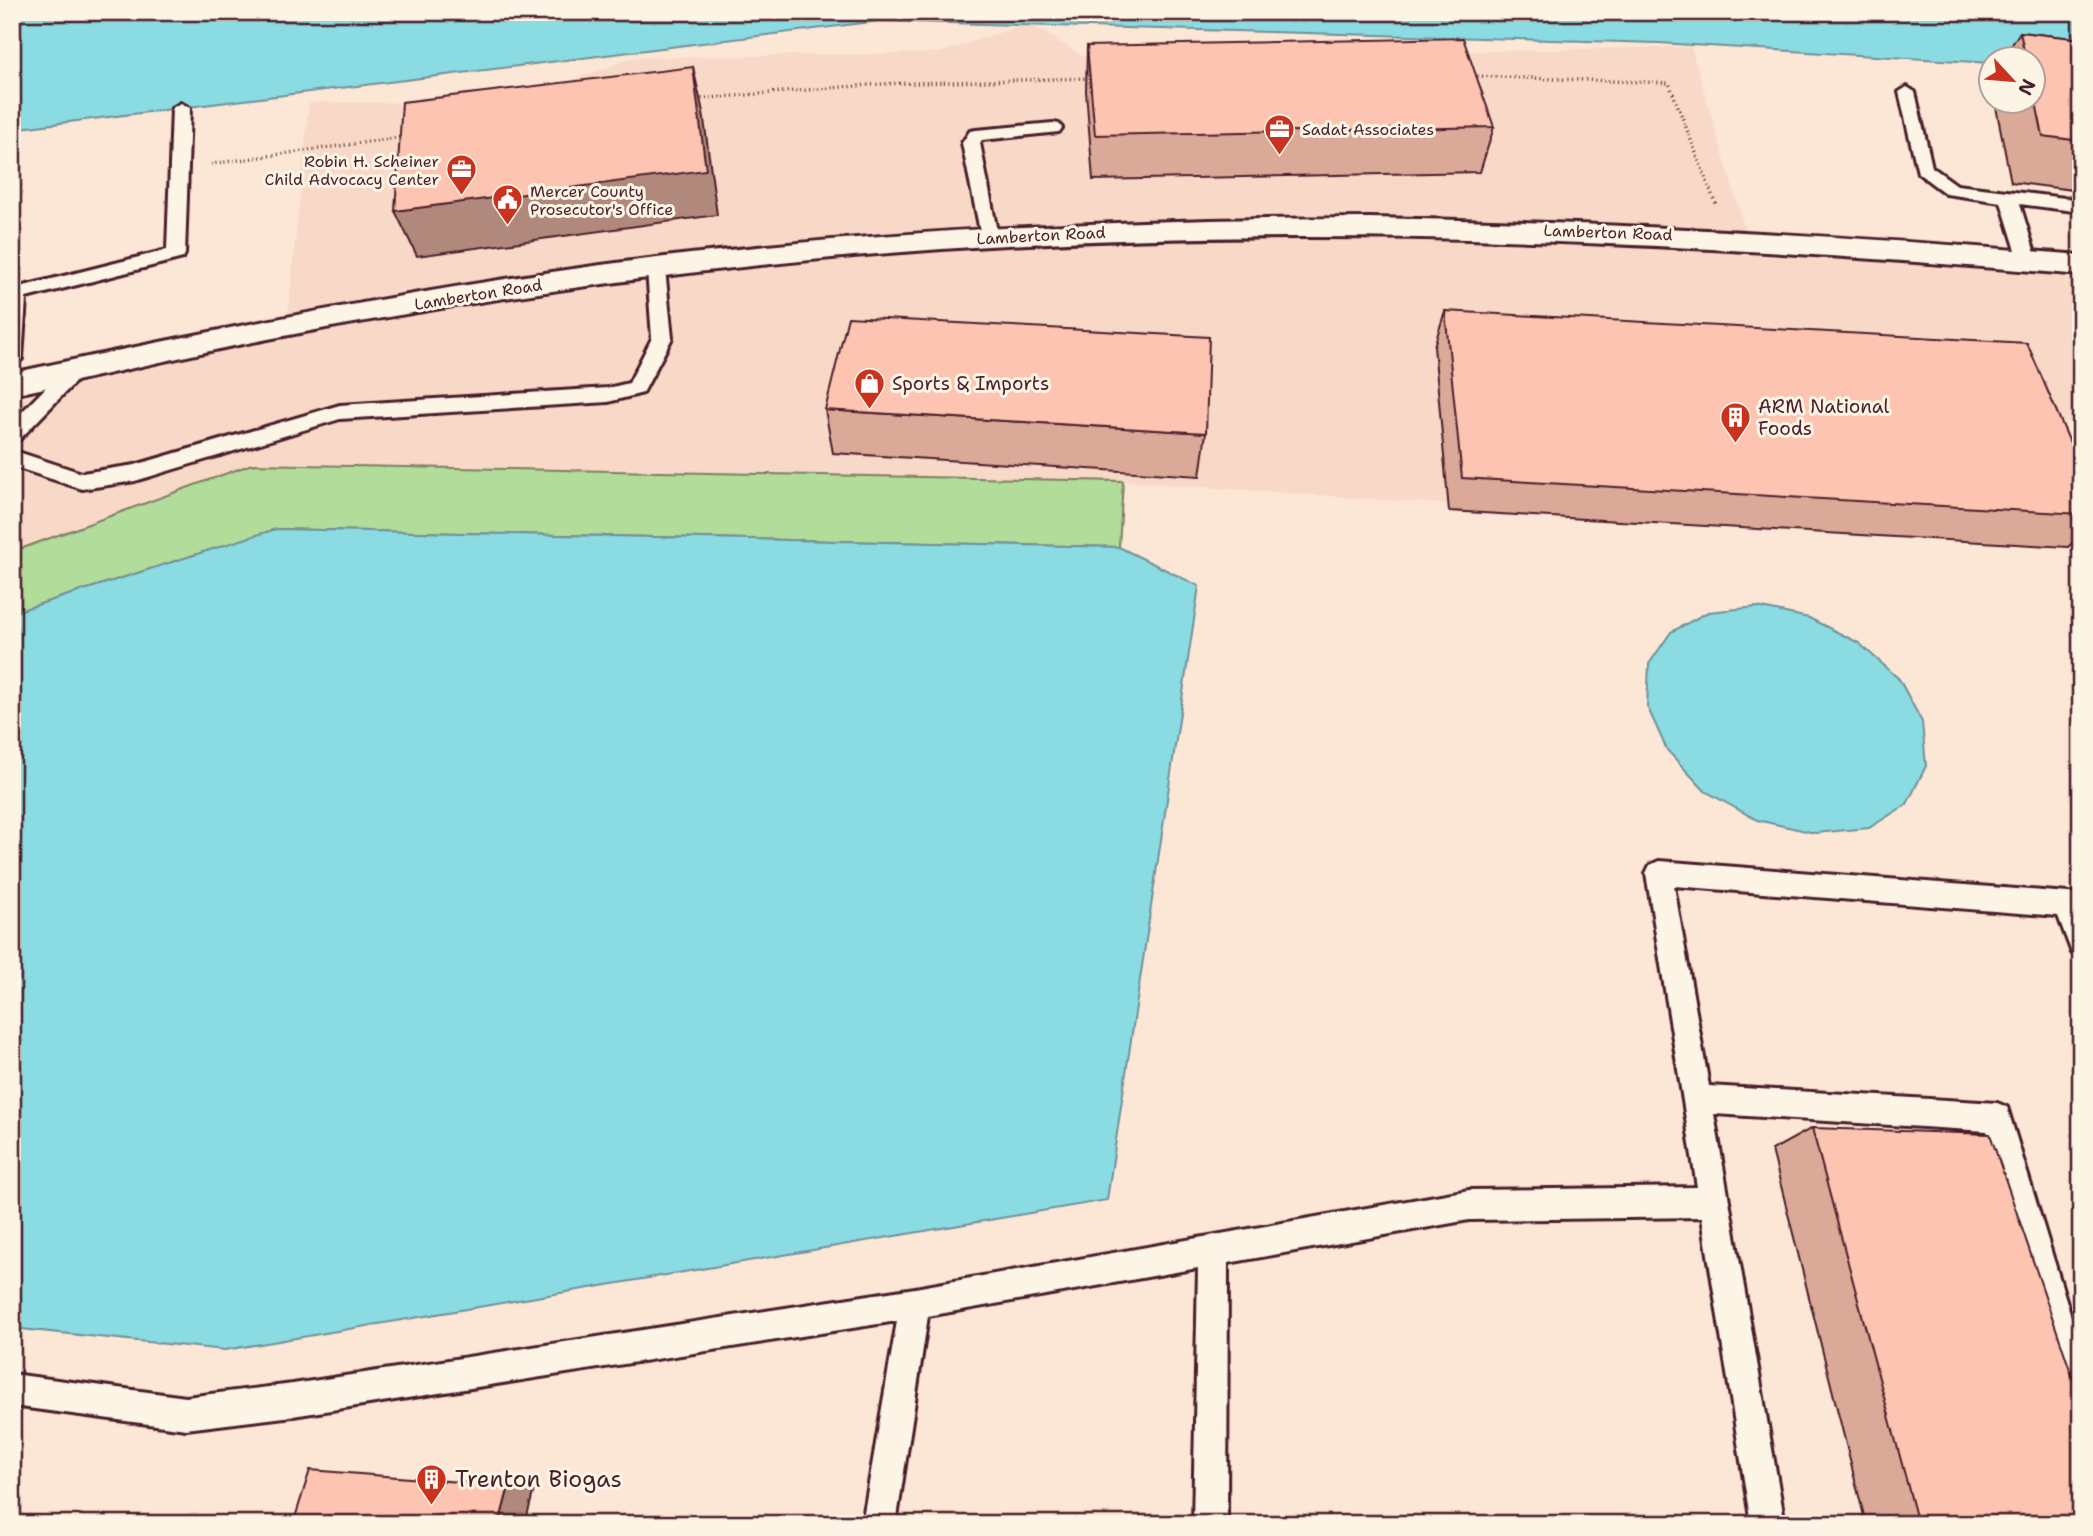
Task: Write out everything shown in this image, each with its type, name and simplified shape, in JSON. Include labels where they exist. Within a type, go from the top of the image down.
[{"type":"street","name":"Lamberton Road","points":[[12,384],[283,327],[531,285],[807,251],[989,237],[1344,226],[1463,227],[1728,237],[2081,265]]},
{"type":"lane","points":[[1907,92],[1924,169],[1952,190],[2081,206]]},
{"type":"lane","points":[[12,359],[17,295],[176,254],[181,108]]},
{"type":"lane","points":[[989,237],[971,143],[976,135],[1054,128]]},
{"type":"lane","points":[[2009,197],[2028,261]]},
{"type":"lane","points":[[12,458],[82,481],[135,473],[340,412],[608,395],[636,387],[662,338],[656,269]]},
{"type":"lane","points":[[12,435],[74,371]]},
{"type":"lane","points":[[1768,1524],[1659,873],[2074,905],[2081,944]]},
{"type":"lane","points":[[1697,1099],[1997,1117],[2081,1403]]},
{"type":"lane","points":[[12,1390],[186,1413],[293,1399],[915,1303],[1469,1205],[1713,1202]]},
{"type":"lane","points":[[1210,1524],[1213,1250]]},
{"type":"lane","points":[[879,1524],[915,1303]]},
{"type":"shaded area","points":[[1028,23],[1088,59],[1691,47],[1746,233],[2081,272],[2081,423],[1981,413],[2028,546],[1123,481],[252,464],[12,552],[12,400],[286,336],[309,103],[516,102],[632,58],[940,53]]},
{"type":"green space","points":[[252,464],[1123,481],[1119,547],[276,529],[12,613],[12,552]]},
{"type":"water","points":[[12,12],[2081,12],[2081,68],[2048,62],[2048,46],[1978,46],[1978,62],[1659,43],[879,21],[12,129]]},
{"type":"water","points":[[276,529],[1119,547],[1199,586],[1107,1200],[225,1350],[12,1328],[12,613]]},
{"type":"water","points":[[1757,607],[1809,618],[1859,643],[1899,679],[1922,722],[1926,766],[1907,804],[1869,828],[1815,833],[1757,820],[1705,791],[1667,750],[1647,706],[1649,664],[1671,632],[1708,612]]},
{"type":"building","points":[[2020,32],[2081,39],[2081,141],[2043,136],[2039,116],[2048,116],[2048,46],[2023,46]]},
{"type":"building","points":[[1463,38],[1494,127],[1095,135],[1087,46]]},
{"type":"building","points":[[693,67],[706,170],[395,211],[402,102]]},
{"type":"building","name":"ARM National Foods","points":[[1445,311],[2027,343],[2081,468],[2081,514],[1462,478]]},
{"type":"building","points":[[848,317],[1209,337],[1206,433],[825,410]]},
{"type":"building","points":[[1812,1128],[1990,1134],[2081,1402],[2081,1524],[1918,1524]]},
{"type":"building","name":"Trenton Biogas","points":[[310,1470],[509,1486],[499,1524],[293,1524]]},
{"type":"place","name":"Sadat Associates","points":[[1279,156]]},
{"type":"place","name":"Robin H. Scheiner Child Advocacy Center","points":[[462,197]]},
{"type":"place","name":"Mercer County Prosecutor's Office","points":[[507,227]]},
{"type":"place","name":"Sports & Imports","points":[[869,410]]},
{"type":"place","name":"ARM National Foods","points":[[1735,444]]},
{"type":"place","name":"Trenton Biogas","points":[[432,1506]]}]
